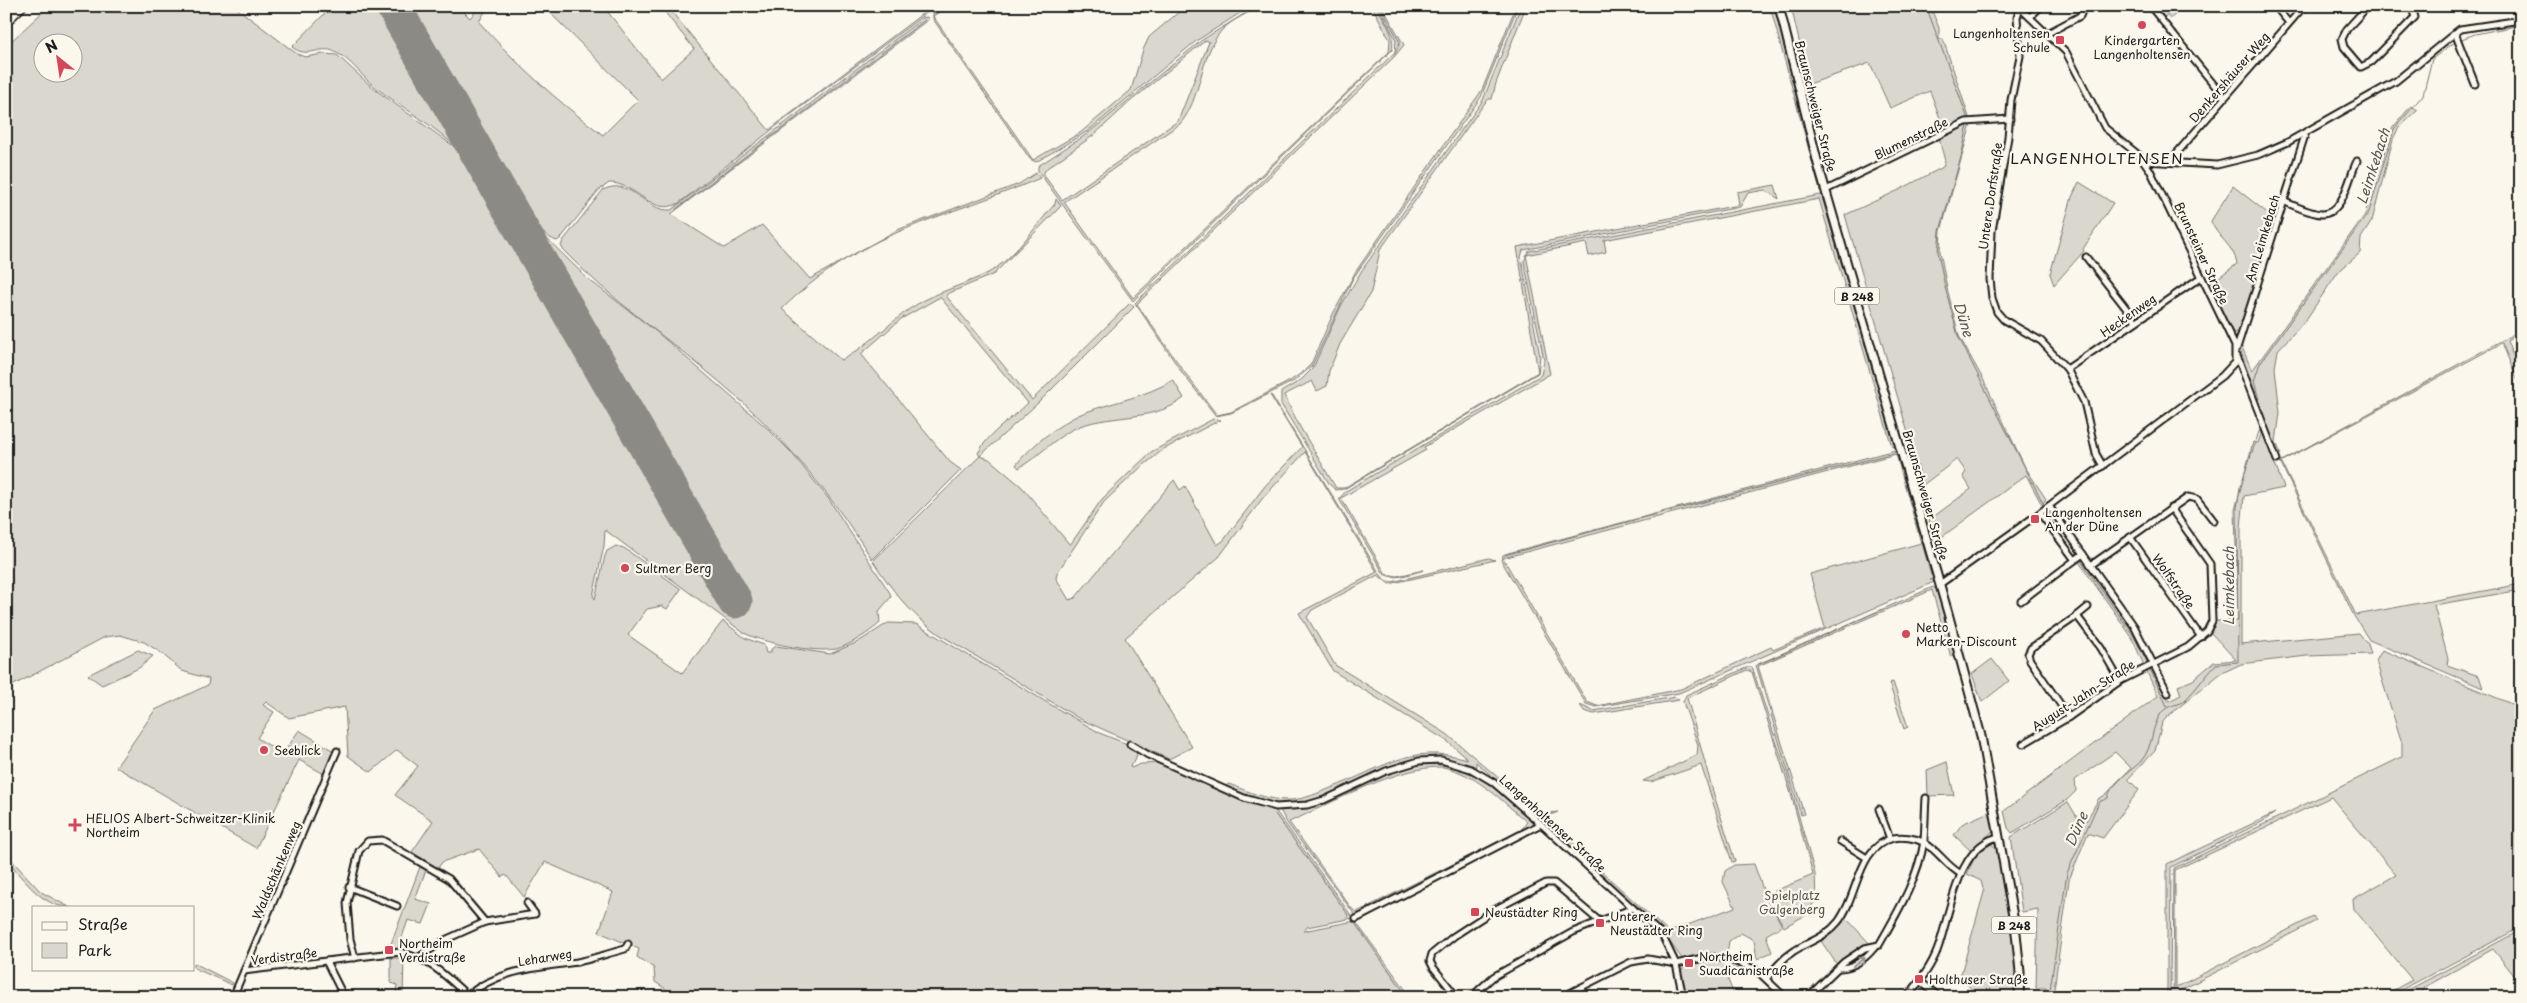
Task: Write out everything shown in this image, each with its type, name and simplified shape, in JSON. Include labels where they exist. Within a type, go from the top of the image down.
[{"type":"highway","points":[[6,22],[22,6]]},
{"type":"main road","name":"Braunschweiger Straße","points":[[1779,6],[1826,190],[1940,584],[1981,736],[2018,946],[2019,997]]},
{"type":"street","points":[[2030,17],[2041,6]]},
{"type":"street","points":[[2048,33],[2080,16],[2084,6]]},
{"type":"street","points":[[2150,6],[2224,97]]},
{"type":"street","points":[[2275,6],[2289,23]]},
{"type":"street","name":"Denkershäuser Weg","points":[[2170,161],[2304,6]]},
{"type":"street","points":[[2368,6],[2345,32],[2342,39],[2344,47],[2361,68],[2371,62],[2415,17],[2411,6]]},
{"type":"street","points":[[2019,7],[2048,33],[2072,61],[2104,126],[2144,160],[2210,166],[2230,164],[2258,155],[2306,132],[2396,81],[2458,38]]},
{"type":"street","name":"Untere Dorfstraße","points":[[2019,7],[2017,16],[2020,56],[1992,231],[1990,279],[1992,298],[1997,312],[2004,320],[2041,341],[2068,370],[2084,402],[2096,454],[2103,466]]},
{"type":"street","points":[[2475,84],[2458,38],[2460,28],[2521,20]]},
{"type":"street","name":"Blumenstraße","points":[[1826,190],[1966,122],[2010,119]]},
{"type":"street","name":"Am Leimkebach","points":[[2237,353],[2306,132]]},
{"type":"street","name":"Brunsteiner Straße","points":[[2144,160],[2172,211],[2237,353],[2277,460]]},
{"type":"street","points":[[2283,202],[2318,213],[2330,212],[2342,197],[2357,161]]},
{"type":"street","points":[[2086,257],[2136,321]]},
{"type":"street","name":"Heckenweg","points":[[2068,370],[2201,277]]},
{"type":"street","points":[[1940,584],[2049,506],[2228,371],[2237,353]]},
{"type":"street","points":[[2091,565],[2188,497],[2194,497],[2214,521]]},
{"type":"street","points":[[2049,506],[2134,626],[2168,693]]},
{"type":"street","points":[[2171,508],[2210,567],[2212,621],[2210,628],[2200,637]]},
{"type":"street","points":[[2040,512],[2075,560]]},
{"type":"street","name":"Wolfstraße","points":[[2130,537],[2200,637]]},
{"type":"street","points":[[2021,601],[2083,554]]},
{"type":"street","points":[[2069,717],[2030,660],[2028,654],[2030,648],[2088,607]]},
{"type":"street","points":[[2077,616],[2104,653],[2120,681]]},
{"type":"street","name":"August-Jahn-Straße","points":[[2023,744],[2069,717],[2120,681],[2184,649],[2200,637]]},
{"type":"street","name":"Langenholtenser Straße","points":[[1130,744],[1148,755],[1244,798],[1284,807],[1306,805],[1324,800],[1410,762],[1446,761],[1471,769],[1486,777],[1541,824],[1662,935],[1676,964],[1683,997]]},
{"type":"street","name":"Waldschänkenweg","points":[[233,997],[337,751]]},
{"type":"street","points":[[1808,997],[1838,968],[1866,948],[1879,944],[1899,910],[1924,842],[1926,798]]},
{"type":"street","points":[[1879,809],[1890,839]]},
{"type":"street","points":[[1356,919],[1541,824]]},
{"type":"street","points":[[1767,978],[1790,954],[1818,940],[1836,924],[1844,914],[1867,858],[1877,846],[1890,839],[1906,837],[1924,842],[1931,846],[1949,867],[1961,874]]},
{"type":"street","points":[[1907,997],[1920,981],[1936,952],[1961,874],[1975,851],[1986,841],[1999,837]]},
{"type":"street","points":[[355,958],[347,917],[349,887],[359,850],[368,841],[382,840],[449,879],[485,922]]},
{"type":"street","points":[[1840,842],[1867,858]]},
{"type":"street","points":[[1457,997],[1433,967],[1430,961],[1432,954],[1454,936],[1494,910],[1546,883],[1554,882],[1600,921]]},
{"type":"street","points":[[349,887],[397,906]]},
{"type":"street","points":[[468,996],[443,972],[419,957],[447,939],[485,922],[535,914],[527,903]]},
{"type":"street","points":[[1471,997],[1493,977],[1573,932],[1633,908]]},
{"type":"street","name":"Leharweg","points":[[468,996],[498,977],[510,972],[579,961],[625,949],[628,944]]},
{"type":"street","name":"Verdistraße","points":[[244,971],[396,952],[419,957]]},
{"type":"street","points":[[1562,997],[1631,962],[1648,959],[1676,964],[1707,957],[1725,958],[1755,969],[1786,997]]},
{"type":"street","name":"Verdistraße","points":[[326,962],[344,997]]},
{"type":"street","points":[[1920,981],[1939,997]]},
{"type":"green space","points":[[49,6],[234,6],[297,54],[305,57],[323,54],[337,55],[373,88],[452,145],[588,279],[658,333],[767,428],[790,451],[828,498],[891,597],[879,611],[880,623],[847,645],[836,649],[815,650],[776,644],[744,633],[605,530],[604,546],[593,596],[595,599],[605,556],[607,551],[616,546],[624,548],[681,589],[667,609],[662,606],[647,609],[628,635],[682,673],[723,621],[745,638],[764,645],[766,653],[771,653],[771,649],[776,646],[830,654],[858,642],[888,623],[916,624],[1058,709],[1102,734],[1127,744],[1137,754],[1135,761],[1130,765],[1131,768],[1141,764],[1160,763],[1243,802],[1275,810],[1353,918],[1307,927],[1303,931],[1355,921],[1411,997],[678,997],[655,982],[654,968],[637,957],[639,949],[599,932],[613,892],[545,862],[524,897],[506,875],[502,877],[479,849],[442,862],[438,868],[412,852],[433,821],[395,795],[418,766],[397,750],[371,772],[348,756],[345,707],[289,718],[266,702],[263,705],[274,712],[257,738],[283,754],[299,730],[332,750],[333,753],[324,774],[299,760],[256,848],[116,767],[155,710],[208,685],[209,679],[182,671],[160,652],[144,642],[120,635],[105,637],[6,689],[6,46]]},
{"type":"green space","points":[[332,6],[458,6],[470,18],[480,6],[488,6],[479,22],[538,82],[603,135],[638,100],[543,6],[603,6],[661,79],[694,49],[660,6],[669,8],[676,6],[671,11],[769,130],[926,11],[936,6],[793,113],[679,203],[660,206],[628,188],[619,184],[609,183],[598,191],[557,241],[549,237],[524,216],[450,142],[430,125],[375,87],[341,55],[330,50],[304,52],[292,47]]},
{"type":"green space","points":[[943,6],[949,6],[933,16],[933,12]]},
{"type":"green space","points":[[1186,6],[1251,6],[1196,41],[1088,131],[1036,162],[1030,159],[933,19],[933,16],[1033,160],[1080,133],[1131,90],[1143,50],[1149,37]]},
{"type":"green space","points":[[1257,6],[1261,6],[1235,20],[1221,31],[1208,53],[1193,102],[1180,124],[1064,202],[1133,298],[1389,52],[1390,40],[1372,6],[1376,6],[1385,21],[1391,33],[1393,44],[1392,50],[1133,301],[1038,171],[1038,166],[1087,134],[1202,40]],"holes":[[[1206,40],[1209,42],[1178,121],[1062,200],[1043,174],[1047,168],[1094,135],[1131,101]]]},
{"type":"green space","points":[[1378,6],[1382,6],[1404,45],[1394,57],[1137,304],[1217,415],[1231,412],[1290,381],[1311,364],[1333,314],[1356,271],[1482,90],[1516,6],[1518,6],[1481,97],[1353,278],[1312,366],[1294,381],[1231,413],[1216,416],[1183,374],[1135,303],[1395,52],[1396,40]]},
{"type":"green space","points":[[1521,6],[1526,6],[1496,83],[1492,99],[1489,99],[1484,104],[1380,250],[1371,292],[1340,344],[1329,371],[1327,386],[1317,391],[1312,381],[1284,395],[1300,427],[1336,488],[1344,488],[1538,372],[1517,247],[1739,205],[1737,192],[1775,185],[1779,199],[1765,190],[1748,193],[1740,207],[1523,250],[1521,257],[1540,356],[1538,373],[1344,489],[1336,490],[1330,485],[1281,404],[1281,392],[1301,380],[1313,368],[1341,306],[1362,270],[1483,100]]},
{"type":"green space","points":[[1770,6],[1777,6],[1822,188],[1820,191]]},
{"type":"green space","points":[[1791,6],[1930,6],[1939,28],[1939,39],[1943,39],[1970,120],[1966,121],[1966,119],[1944,129],[1930,91],[1890,108],[1870,63],[1809,84]]},
{"type":"green space","points":[[2152,6],[2185,6],[2170,19],[2167,15],[2162,18]]},
{"type":"green space","points":[[927,17],[929,19],[671,214],[724,248],[762,225],[810,279],[852,256],[823,274],[782,309],[841,360],[874,338],[917,304],[978,278],[998,267],[1024,241],[1055,204],[1056,199],[1061,206],[994,274],[947,294],[947,297],[1032,400],[1130,303],[1134,307],[1039,402],[980,456],[978,453],[988,438],[1028,403],[940,297],[901,319],[861,354],[950,462],[961,470],[872,559],[821,487],[765,423],[721,383],[601,286],[561,246],[603,190],[613,187],[622,188],[653,206],[671,210],[923,18]]},
{"type":"green space","points":[[2411,106],[2418,110],[2398,129],[2393,139],[2372,221],[2361,238],[2360,253],[2338,272],[2305,321],[2278,350],[2275,368],[2280,413],[2276,442],[2281,454],[2276,453],[2240,349],[2242,347],[2252,371],[2366,213],[2371,181],[2382,162],[2389,132]]},
{"type":"green space","points":[[1971,124],[1941,231],[1940,251],[1947,288],[1959,336],[1984,381],[2025,467],[2046,499],[2042,505],[2026,475],[1935,542],[1929,520],[1971,489],[1963,476],[1966,472],[1957,459],[1923,485],[1845,215],[1943,167],[1945,161],[1939,139]]},
{"type":"green space","points":[[1036,173],[1040,178],[920,223],[870,245],[897,230],[1019,184]]},
{"type":"green space","points":[[2079,182],[2113,203],[2083,249],[2084,251],[2054,285],[2050,274],[2072,197]]},
{"type":"green space","points":[[2233,186],[2275,219],[2241,332],[2232,333],[2208,285],[2237,264],[2233,252],[2211,221]]},
{"type":"green space","points":[[1820,195],[1825,198],[1898,445],[1892,447],[1819,199],[1604,240],[1606,252],[1589,256],[1586,243],[1527,255],[1529,251]]},
{"type":"green space","points":[[1526,256],[1550,374],[1424,447],[1426,450],[1341,498],[1386,574],[1397,576],[1424,570],[1404,576],[1393,577],[1388,576],[1384,574],[1339,499],[1346,491],[1541,375],[1544,360],[1524,261]]},
{"type":"green space","points":[[2521,330],[2521,333],[2507,341],[2521,376],[2521,389],[2502,343],[2281,462],[2356,615],[2521,584],[2521,590],[2434,605],[2448,659],[2447,665],[2479,676],[2483,688],[2369,640],[2354,616],[2280,462]]},
{"type":"green space","points":[[1173,380],[1184,398],[1173,405],[1147,414],[1093,422],[1080,426],[1064,434],[1019,468],[1016,465],[1029,450],[1048,434],[1077,416],[1141,395]]},
{"type":"green space","points":[[1270,395],[1272,396],[1385,580],[1392,582],[1489,558],[1495,560],[1389,584],[1378,575],[1312,610],[1307,617],[1335,665],[1447,734],[1541,814],[1558,812],[1540,819],[1476,762],[1476,768],[1446,759],[1421,758],[1398,763],[1335,793],[1313,801],[1279,804],[1225,786],[1229,784],[1267,797],[1291,800],[1316,794],[1397,760],[1412,756],[1429,754],[1468,759],[1447,741],[1333,671],[1299,613],[1377,572],[1305,452],[1262,499],[1219,557],[1125,638],[1192,747],[1169,759],[1080,719],[939,634],[902,601],[873,561],[980,456],[989,459],[1022,487],[1070,545],[1102,499],[1151,452],[1213,419],[1220,420],[1164,449],[1139,469],[1104,502],[1057,573],[1056,578],[1069,600],[1075,598],[1174,480],[1180,490],[1185,486],[1217,545],[1223,541],[1265,486],[1302,447]]},
{"type":"green space","points":[[2262,431],[2284,488],[2244,496],[2241,528],[2241,644],[2359,633],[2368,644],[2371,654],[2307,656],[2241,664],[2220,674],[2168,716],[2162,723],[2155,751],[2128,779],[2139,790],[2103,838],[2088,833],[2069,880],[2053,997],[2045,997],[2046,988],[2036,988],[2038,909],[2022,912],[2011,837],[2068,802],[2083,827],[2099,798],[2110,790],[2131,768],[2115,752],[2075,780],[2076,791],[2067,800],[2012,833],[2008,828],[2004,811],[2158,696],[2146,670],[2153,668],[2169,701],[2181,695],[2178,686],[2193,680],[2214,662],[2236,660],[2210,632],[2214,627],[2214,621],[2238,621],[2235,510],[2253,442],[2258,443]]},
{"type":"green space","points":[[1895,450],[1898,451],[1935,576],[1930,580],[1935,580],[1679,693],[1596,707],[1586,704],[1501,560],[1503,555]],"holes":[[[1896,454],[1921,543],[1810,574],[1825,628],[1773,650],[1771,647],[1681,689],[1597,706],[1587,702],[1503,558]]]},
{"type":"green space","points":[[2084,558],[2135,631],[2149,659],[2144,665],[2131,636],[2079,562]]},
{"type":"green space","points":[[1933,587],[1939,591],[1956,654],[1951,657],[1932,590],[1758,666],[1804,814],[1801,815],[1756,665]]},
{"type":"green space","points":[[138,650],[153,656],[139,668],[102,685],[88,675]]},
{"type":"green space","points":[[2382,650],[2521,708],[2521,927],[2388,997],[2381,997],[2412,980],[2354,909],[2353,899],[2396,875],[2331,797],[2175,870],[2175,988],[2313,917],[2316,921],[2175,993],[2173,997],[2174,868],[2402,757],[2402,743],[2376,661]]},
{"type":"green space","points":[[1992,659],[2009,681],[1982,702],[1972,674]]},
{"type":"green space","name":"Spielplatz Galgenberg","points":[[1748,667],[1752,667],[1787,774],[1815,874],[1816,899],[1806,915],[1784,927],[1773,908],[1782,926],[1766,935],[1772,952],[1757,959],[1754,940],[1741,933],[1729,941],[1727,955],[1709,954],[1683,960],[1664,934],[1735,907],[1723,882],[1725,871],[1734,865],[1754,864],[1765,895],[1813,875],[1791,794],[1752,672],[1747,670],[1687,698],[1714,795],[1735,861],[1732,862],[1701,765],[1651,782],[1643,781],[1697,755],[1698,745],[1683,702],[1686,695]]},
{"type":"green space","points":[[1893,682],[1908,727],[1904,729],[1889,683]]},
{"type":"green space","points":[[1675,697],[1679,700],[1594,714],[1584,711],[1580,705],[1593,711]]},
{"type":"green space","points":[[1947,762],[1954,795],[1928,796],[1927,770]]},
{"type":"green space","points":[[1426,764],[1443,765],[1472,775],[1485,782],[1509,801],[1533,822],[1533,827],[1357,916],[1287,823],[1280,810],[1318,804],[1407,767]],"holes":[[[1443,767],[1455,770],[1485,787],[1527,822],[1521,830],[1357,912],[1352,909],[1289,822],[1365,787],[1405,772]]]},
{"type":"green space","points":[[1991,811],[1994,830],[1971,851],[1954,835],[1962,824]]},
{"type":"green space","points":[[2275,813],[2262,822],[2171,867],[2170,997],[2153,997],[2167,995],[2167,864]]},
{"type":"green space","points":[[1547,820],[1667,931],[1663,933],[1545,823]]},
{"type":"green space","points":[[1991,844],[1998,850],[2015,942],[2017,979],[2015,997],[1979,997],[1960,977],[1984,892],[1981,881],[1967,874],[1975,856]]},
{"type":"green space","points":[[6,854],[41,892],[67,906],[59,906],[50,902],[34,891],[6,860]]},
{"type":"green space","points":[[420,867],[426,870],[415,899],[431,904],[423,924],[408,920],[398,949],[389,949]]},
{"type":"green space","points":[[1847,919],[1870,944],[1840,962],[1838,966],[1821,941]]},
{"type":"green space","points":[[2521,930],[2521,984],[2493,949],[2425,987],[2422,993],[2395,997]]},
{"type":"green space","points":[[391,958],[404,958],[403,997],[395,997],[397,985],[391,983]]},
{"type":"green space","points":[[1696,962],[1730,963],[1738,967],[1728,980],[1735,997],[1687,997],[1681,971],[1683,968]]},
{"type":"green space","points":[[195,964],[233,983],[232,985],[195,968]]},
{"type":"waterway","points":[[935,13],[946,6]]},
{"type":"waterway","points":[[1380,6],[1400,42],[1395,54]]},
{"type":"waterway","points":[[1774,6],[1820,188]]},
{"type":"waterway","name":"Düne","points":[[1926,6],[1968,119]]},
{"type":"waterway","points":[[676,209],[925,20]]},
{"type":"waterway","name":"Leimkebach","points":[[2459,40],[2475,34],[2521,25]]},
{"type":"waterway","name":"Leimkebach","points":[[2265,422],[2254,381],[2260,363],[2369,212],[2394,129],[2423,95],[2432,59],[2455,42]]},
{"type":"waterway","name":"Düne","points":[[1968,125],[1940,231],[1938,252],[1958,336],[2043,503]]},
{"type":"waterway","points":[[1822,197],[1894,444]]},
{"type":"waterway","name":"Leimkebach","points":[[2049,997],[2067,873],[2099,802],[2108,798],[2117,782],[2141,761],[2148,750],[2155,724],[2162,712],[2185,700],[2216,664],[2238,662],[2237,508],[2240,487],[2262,423]]},
{"type":"waterway","points":[[1670,511],[1897,452],[1931,575]]},
{"type":"waterway","points":[[1505,555],[1664,512]]},
{"type":"waterway","name":"Düne","points":[[2081,561],[2133,635],[2147,662]]},
{"type":"waterway","points":[[1759,664],[1883,609]]},
{"type":"waterway","name":"Düne","points":[[2150,669],[2167,706]]},
{"type":"waterway","points":[[1275,814],[1348,917]]},
{"type":"waterway","points":[[1354,922],[1408,997]]},
{"type":"runway","points":[[393,6],[735,601]]},
{"type":"place","name":"Kindergarten Langenholtensen","points":[[2142,25]]},
{"type":"place","name":"Langenholtensen Schule","points":[[2060,40]]},
{"type":"place","name":"Langenholtensen An der Düne","points":[[2035,519]]},
{"type":"place","name":"Sultmer Berg","points":[[625,568]]},
{"type":"place","name":"Netto Marken-Discount","points":[[1906,634]]},
{"type":"place","name":"Seeblick","points":[[264,750]]},
{"type":"place","name":"HELIOS Albert-Schweitzer-Klinik Northeim","points":[[75,825]]},
{"type":"place","name":"Neustädter Ring","points":[[1475,912]]},
{"type":"place","name":"Unterer Neustädter Ring","points":[[1600,923]]},
{"type":"place","name":"Northeim Verdistraße","points":[[389,950]]},
{"type":"place","name":"Northeim Suadicanistraße","points":[[1689,963]]},
{"type":"place","name":"Holthuser Straße","points":[[1919,979]]},
{"type":"district","name":"LANGENHOLTENSEN","points":[[2097,157]]}]
